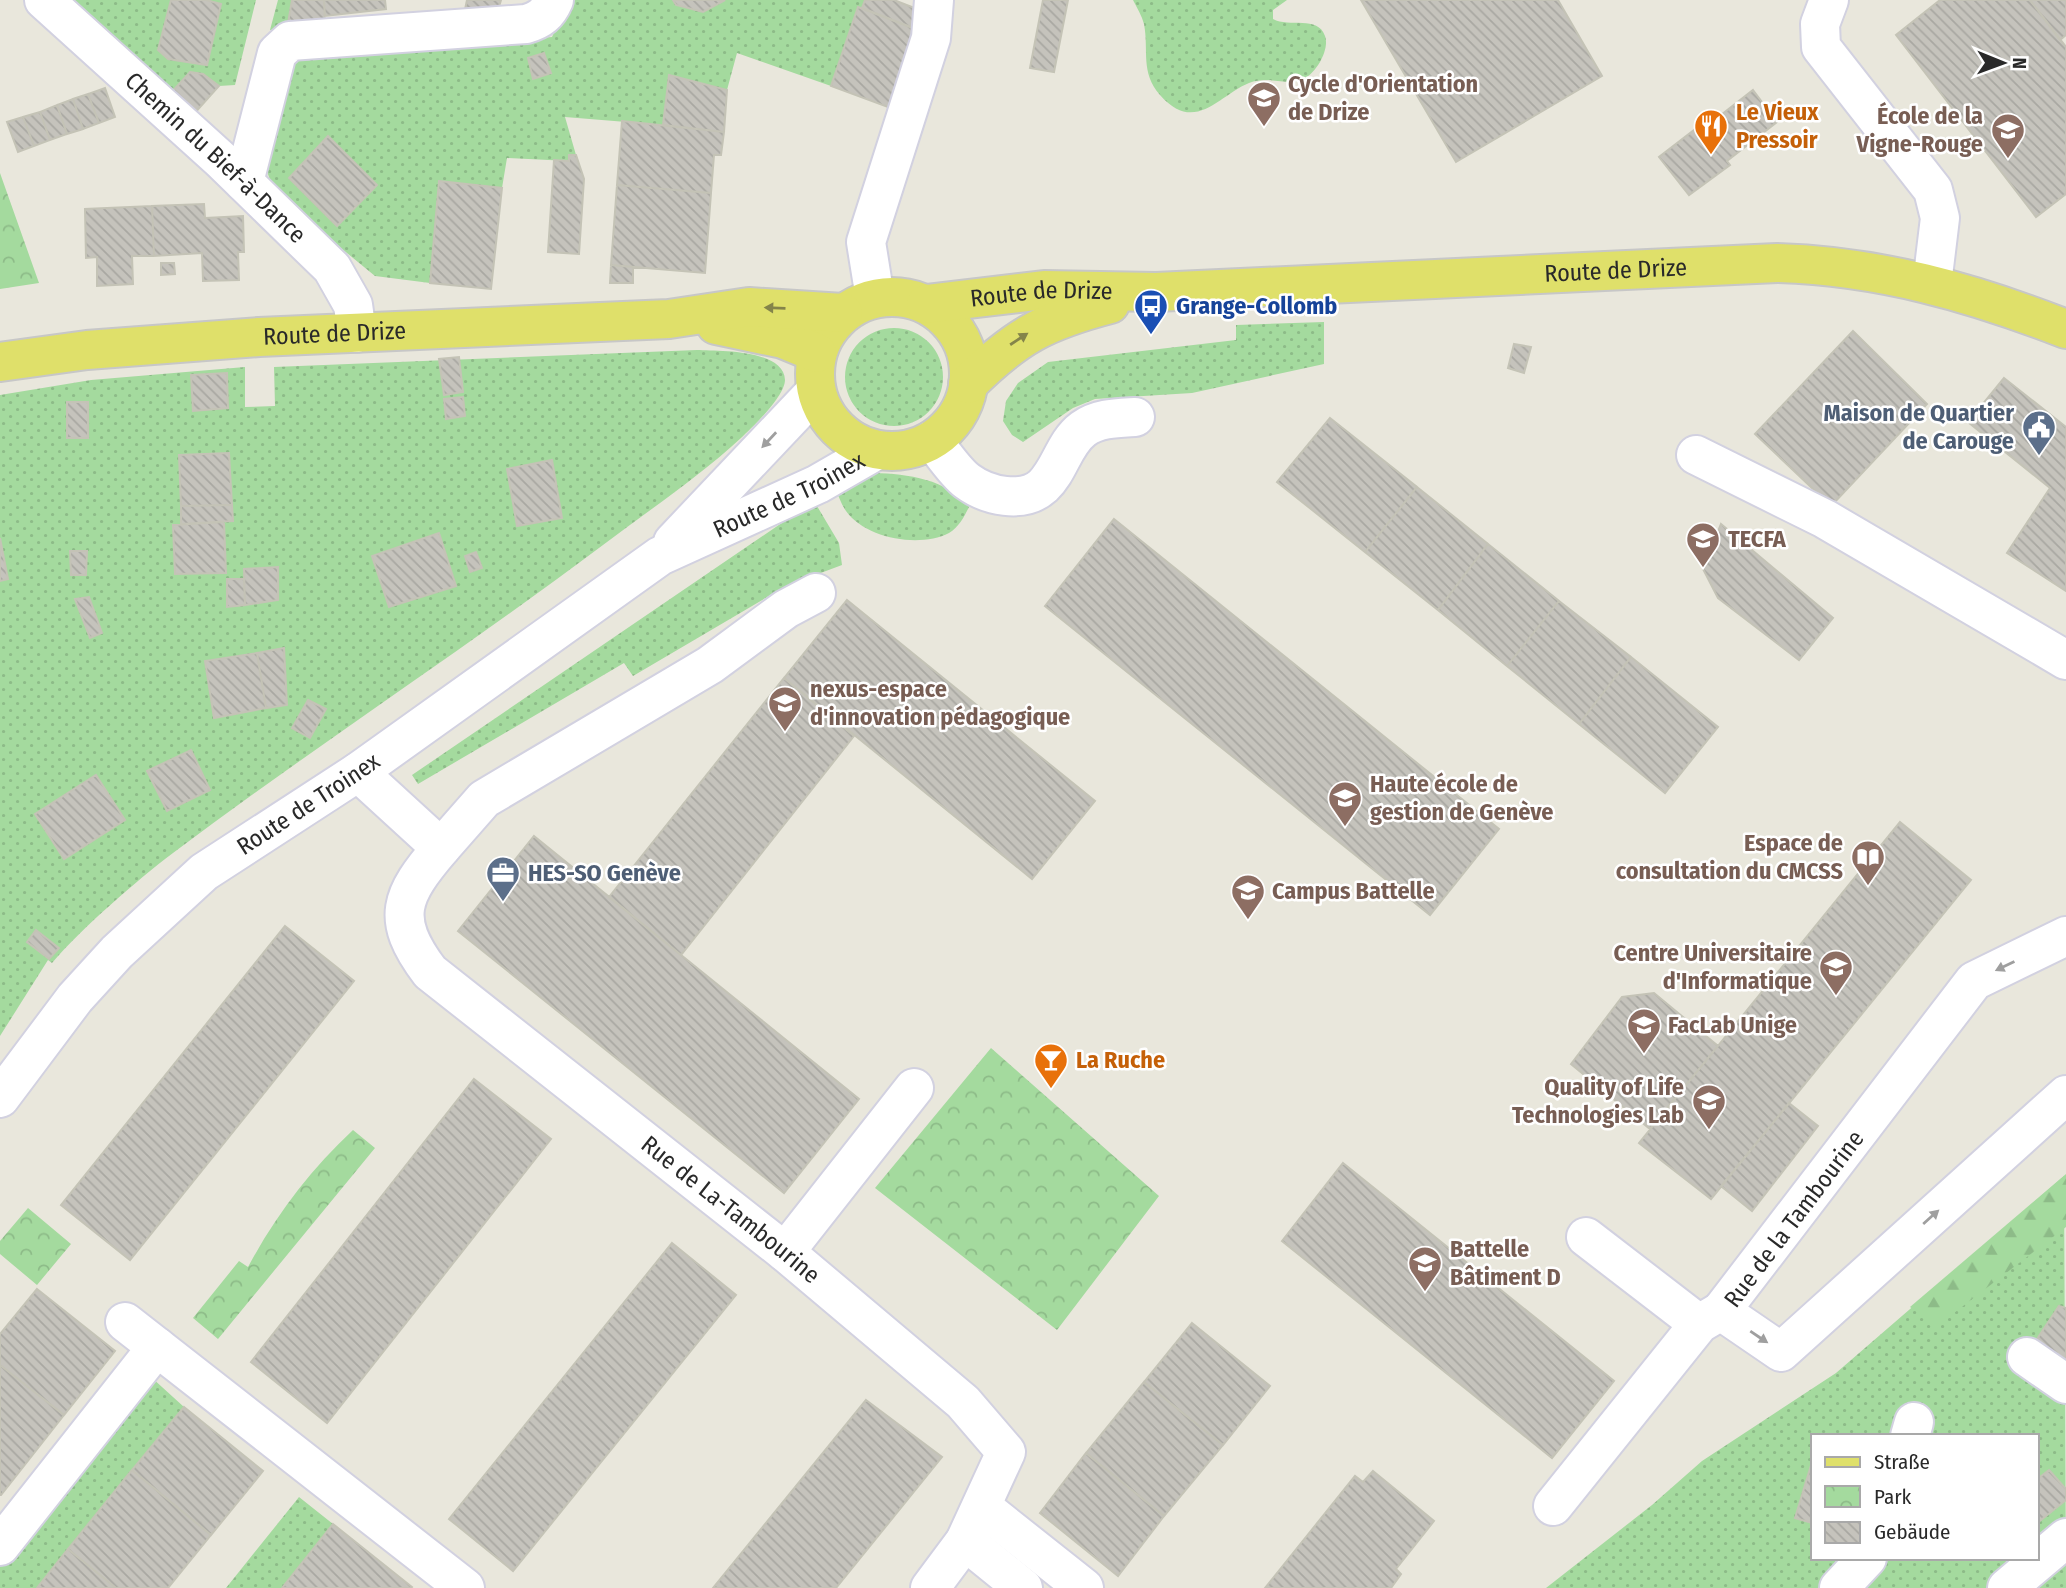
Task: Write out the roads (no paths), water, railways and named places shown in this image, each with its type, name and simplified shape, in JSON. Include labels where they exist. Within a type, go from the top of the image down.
[{"type":"main road","name":"Route de Drize","points":[[926,304],[1044,290],[1156,292],[1777,264],[1859,269],[1932,284],[1976,296],[2066,329]]},
{"type":"main road","name":"Route de Drize","points":[[968,384],[1020,337],[1044,324],[1070,314],[1156,292]]},
{"type":"main road","name":"Route de Drize","points":[[0,362],[166,343],[669,319],[749,307],[859,305],[901,297],[926,304],[946,318],[960,337],[968,360],[968,384],[962,406],[949,425],[932,440]]},
{"type":"main road","points":[[859,305],[827,331],[817,352],[814,372],[816,391],[825,412],[838,430],[856,443],[877,450],[915,448],[932,440]]},
{"type":"main road","name":"Route de Drize","points":[[669,319],[745,329],[817,352]]},
{"type":"street","name":"Chemin du Bief-à-Dance","points":[[44,0],[244,182],[332,268],[353,305],[357,332]]},
{"type":"street","points":[[244,182],[277,53],[290,41],[526,24],[538,20],[550,10],[554,0]]},
{"type":"street","points":[[859,305],[866,242],[931,38],[934,0]]},
{"type":"street","points":[[1829,0],[1820,24],[1821,47],[1933,190],[1940,218],[1932,284]]},
{"type":"street","name":"Route de Troinex","points":[[0,1098],[75,998],[162,908],[204,873],[358,772],[660,556],[816,391]]},
{"type":"street","points":[[932,440],[967,481],[1002,495],[1021,496],[1043,486],[1072,440],[1083,429],[1108,419],[1135,417]]},
{"type":"street","name":"Route de Troinex","points":[[660,556],[818,484],[877,450]]},
{"type":"street","points":[[1696,455],[1825,519],[2066,660]]},
{"type":"street","name":"Rue de La-Tambourine","points":[[816,593],[786,609],[710,665],[484,799],[413,881],[404,911],[412,943],[430,972],[785,1252],[963,1402],[1006,1451],[965,1541],[930,1588]]},
{"type":"street","points":[[358,772],[441,848]]},
{"type":"street","name":"Rue de la Tambourine","points":[[2066,936],[1974,981],[1710,1318],[1781,1352],[2066,1095]]},
{"type":"street","points":[[785,1252],[914,1088]]},
{"type":"street","points":[[1553,1506],[1710,1318],[1586,1237]]},
{"type":"street","points":[[125,1322],[444,1582]]},
{"type":"street","points":[[0,1546],[157,1347]]},
{"type":"street","points":[[2027,1357],[2066,1384]]},
{"type":"street","points":[[982,1507],[1084,1588]]},
{"type":"street","points":[[2007,1588],[2066,1538]]},
{"type":"street","points":[[965,1541],[1023,1588]]},
{"type":"street","points":[[1839,1588],[1865,1560]]},
{"type":"place","name":"Cycle d'Orientation de Drize","points":[[1264,128]]},
{"type":"place","name":"Le Vieux Pressoir","points":[[1711,156]]},
{"type":"place","name":"École de la Vigne-Rouge","points":[[2008,160]]},
{"type":"place","name":"Grange-Collomb","points":[[1151,336]]},
{"type":"place","name":"Maison de Quartier de Carouge","points":[[2039,457]]},
{"type":"place","name":"TECFA","points":[[1703,569]]},
{"type":"place","name":"nexus-espace d'innovation pédagogique","points":[[785,733]]},
{"type":"place","name":"Haute école de gestion de Genève","points":[[1345,828]]},
{"type":"place","name":"Espace de consultation du CMCSS","points":[[1868,887]]},
{"type":"place","name":"HES-SO Genève","points":[[503,903]]},
{"type":"place","name":"Campus Battelle","points":[[1248,921]]},
{"type":"place","name":"Centre Universitaire d'Informatique","points":[[1836,997]]},
{"type":"place","name":"FacLab Unige","points":[[1644,1055]]},
{"type":"place","name":"La Ruche","points":[[1051,1090]]},
{"type":"place","name":"Quality of Life Technologies Lab","points":[[1709,1131]]},
{"type":"place","name":"Battelle Bâtiment D","points":[[1425,1293]]}]
